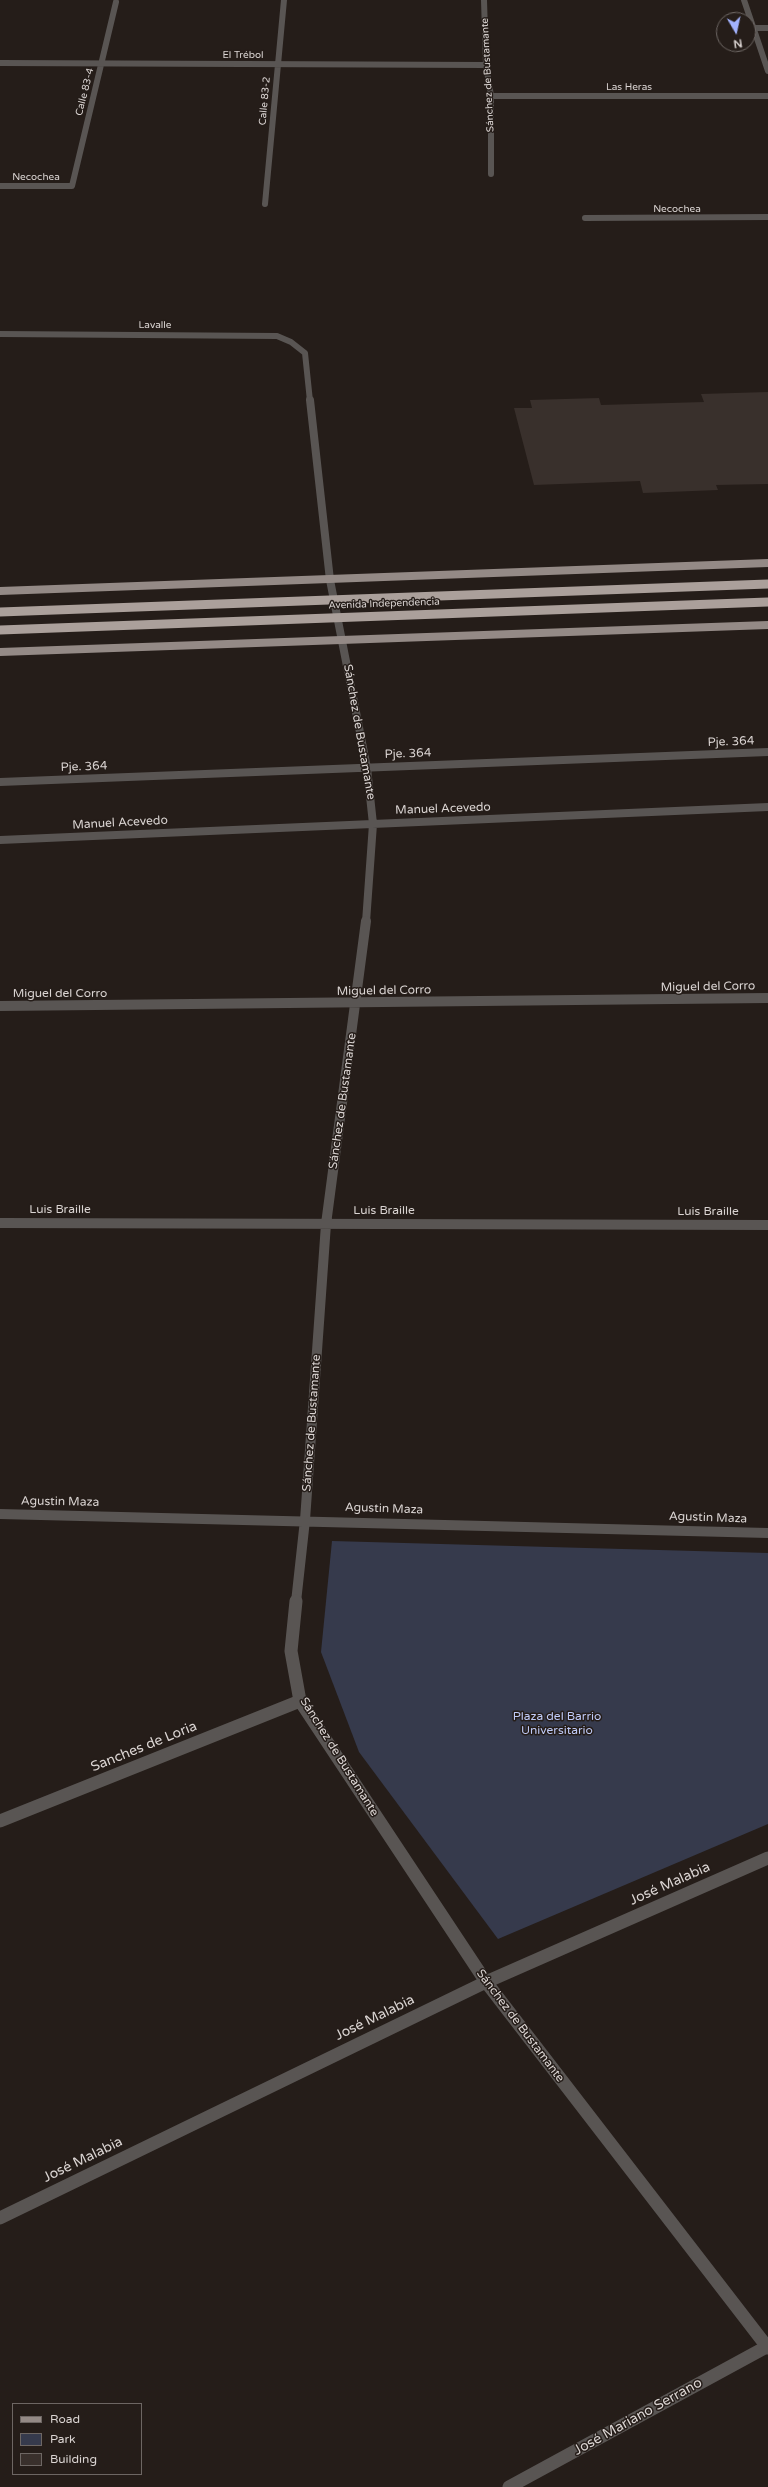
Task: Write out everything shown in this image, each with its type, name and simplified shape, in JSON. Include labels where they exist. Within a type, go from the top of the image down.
[{"type":"highway","name":"Avenida Independencia","points":[[0,612],[768,584]]},
{"type":"highway","name":"Avenida Independencia","points":[[0,630],[338,616],[768,602]]},
{"type":"main road","points":[[0,591],[768,563]]},
{"type":"main road","points":[[0,652],[768,625]]},
{"type":"street","name":"Calle 83-2","points":[[265,204],[284,0]]},
{"type":"street","name":"Sánchez de Bustamante","points":[[484,0],[486,65],[491,96],[491,174]]},
{"type":"street","points":[[744,0],[748,12]]},
{"type":"street","name":"Calle 83-4","points":[[72,186],[116,2]]},
{"type":"street","points":[[756,28],[768,28]]},
{"type":"street","points":[[756,37],[768,71]]},
{"type":"street","name":"El Trébol","points":[[0,63],[486,65]]},
{"type":"street","name":"Las Heras","points":[[491,96],[768,96]]},
{"type":"street","name":"Necochea","points":[[0,186],[72,186]]},
{"type":"street","name":"Necochea","points":[[585,218],[768,217]]},
{"type":"street","name":"Lavalle","points":[[0,334],[277,336],[291,342],[305,353]]},
{"type":"street","name":"Sánchez de Bustamante","points":[[305,353],[330,580],[367,768],[373,824],[368,905],[326,1224],[305,1520],[291,1650],[300,1701],[486,1982],[768,2347]]},
{"type":"street","name":"Pje. 364","points":[[0,782],[768,752]]},
{"type":"street","name":"Manuel Acevedo","points":[[0,840],[768,807]]},
{"type":"street","name":"Miguel del Corro","points":[[0,1006],[356,1004],[768,998]]},
{"type":"street","name":"Luis Braille","points":[[0,1223],[768,1225]]},
{"type":"street","name":"Agustin Maza","points":[[0,1514],[305,1520],[768,1533]]},
{"type":"street","name":"Sanches de Loria","points":[[0,1820],[300,1701]]},
{"type":"street","name":"José Malabia","points":[[0,2218],[486,1982],[768,1858]]},
{"type":"street","name":"José Mariano Serrano","points":[[509,2487],[768,2347]]},
{"type":"green space","name":"Plaza del Barrio Universitario","points":[[332,1541],[768,1553],[768,1824],[498,1939],[359,1752],[321,1652]]},
{"type":"building","points":[[768,392],[768,484],[716,485],[718,490],[643,493],[640,481],[534,485],[514,408],[532,408],[530,400],[599,398],[601,405],[704,402],[701,394]]}]
